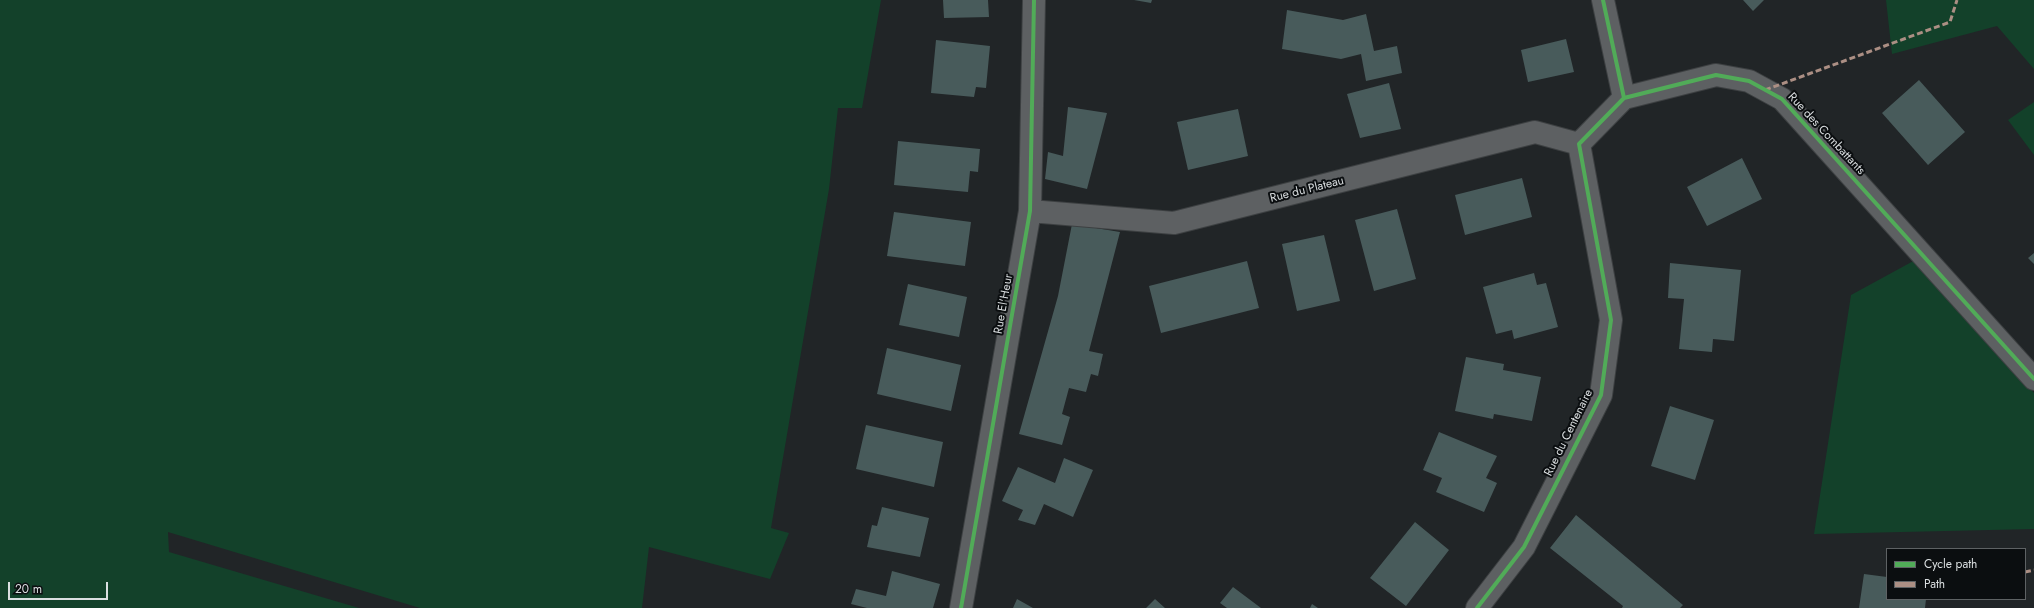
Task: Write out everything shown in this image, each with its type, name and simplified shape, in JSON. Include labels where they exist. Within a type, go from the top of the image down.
[{"type":"street","name":"Rue El'Heur","points":[[961,608],[1030,212],[1034,0]]},
{"type":"street","points":[[1579,144],[1624,98],[1604,0]]},
{"type":"street","name":"Rue des Combattants","points":[[1624,98],[1716,75],[1749,81],[1782,99],[2034,379]]},
{"type":"street","name":"Rue du Plateau","points":[[1030,212],[1174,223],[1535,132],[1579,144]]},
{"type":"street","name":"Rue du Centenaire","points":[[1477,608],[1524,547],[1601,395],[1611,320],[1579,144]]},
{"type":"green space","points":[[0,0],[881,0],[862,108],[838,108],[829,189],[771,528],[789,533],[770,579],[649,547],[642,608],[420,608],[168,532],[169,552],[359,608],[0,608]]},
{"type":"green space","points":[[1886,0],[2034,0],[2034,69],[1997,26],[1892,54]]},
{"type":"green space","points":[[2034,102],[2034,155],[2008,120]]},
{"type":"green space","points":[[1917,259],[2034,393],[2034,529],[1814,534],[1851,295]]},
{"type":"building","points":[[943,0],[988,0],[989,17],[944,18]]},
{"type":"building","points":[[1134,0],[1152,0],[1151,3]]},
{"type":"building","points":[[1743,0],[1764,0],[1753,11]]},
{"type":"building","points":[[1287,10],[1343,20],[1366,14],[1374,51],[1397,46],[1402,73],[1366,81],[1361,54],[1341,59],[1282,49]]},
{"type":"building","points":[[1566,39],[1574,72],[1528,82],[1521,50]]},
{"type":"building","points":[[936,40],[990,46],[986,88],[976,87],[974,97],[931,93]]},
{"type":"building","points":[[1919,80],[1965,132],[1928,165],[1882,113]]},
{"type":"building","points":[[1389,83],[1401,129],[1360,138],[1347,94]]},
{"type":"building","points":[[1068,107],[1107,113],[1087,189],[1045,179],[1048,152],[1063,156]]},
{"type":"building","points":[[1238,109],[1248,156],[1188,170],[1177,122]]},
{"type":"building","points":[[898,141],[980,149],[978,172],[970,171],[968,192],[894,185]]},
{"type":"building","points":[[1742,158],[1762,199],[1707,226],[1687,187]]},
{"type":"building","points":[[1522,178],[1532,217],[1465,235],[1455,195]]},
{"type":"building","points":[[1397,209],[1416,279],[1374,291],[1355,220]]},
{"type":"building","points":[[894,212],[971,222],[965,266],[887,256]]},
{"type":"building","points":[[1072,224],[1120,232],[1089,351],[1103,354],[1098,376],[1091,374],[1086,392],[1069,388],[1062,414],[1070,417],[1062,445],[1019,434],[1058,296]]},
{"type":"building","points":[[1324,235],[1340,301],[1297,311],[1282,244]]},
{"type":"building","points":[[2034,253],[2034,264],[2028,258]]},
{"type":"building","points":[[1247,261],[1259,308],[1161,333],[1149,286]]},
{"type":"building","points":[[1670,263],[1741,270],[1734,341],[1713,339],[1712,352],[1679,349],[1684,299],[1668,298]]},
{"type":"building","points":[[1534,273],[1537,285],[1546,283],[1558,327],[1514,339],[1512,330],[1496,334],[1483,287]]},
{"type":"building","points":[[908,284],[967,297],[959,337],[899,325]]},
{"type":"building","points":[[887,348],[961,365],[951,411],[877,394]]},
{"type":"building","points":[[1466,357],[1504,364],[1503,370],[1541,377],[1532,421],[1494,414],[1493,419],[1455,411]]},
{"type":"building","points":[[1670,406],[1714,420],[1695,480],[1651,466]]},
{"type":"building","points":[[866,425],[943,442],[934,487],[856,469]]},
{"type":"building","points":[[1439,432],[1497,456],[1486,478],[1497,483],[1484,512],[1436,492],[1442,478],[1423,470]]},
{"type":"building","points":[[1064,458],[1093,470],[1073,517],[1044,504],[1035,525],[1018,520],[1023,510],[1002,501],[1018,467],[1055,483]]},
{"type":"building","points":[[882,507],[929,518],[920,557],[867,547],[872,525],[877,526]]},
{"type":"building","points":[[1576,515],[1683,605],[1680,608],[1622,608],[1623,606],[1550,548]]},
{"type":"building","points":[[1415,522],[1449,550],[1406,606],[1370,578]]},
{"type":"building","points":[[892,571],[940,584],[933,608],[867,608],[851,604],[856,589],[886,596]]},
{"type":"building","points":[[1864,574],[1886,577],[1886,600],[1926,600],[1925,608],[1859,608]]},
{"type":"building","points":[[1233,587],[1261,608],[1227,608],[1220,603]]},
{"type":"building","points":[[1017,599],[1033,608],[1013,608]]},
{"type":"building","points":[[1155,599],[1165,608],[1146,608]]},
{"type":"building","points":[[1312,604],[1318,608],[1310,608]]},
{"type":"marked path","points":[[1765,90],[1950,22],[1957,0]]},
{"type":"marked path","points":[[2026,572],[2034,570]]},
{"type":"cycle path","points":[[961,608],[1030,211],[1034,0]]},
{"type":"cycle path","points":[[1603,0],[1624,98],[1716,75],[1749,81],[1782,99],[2034,379]]},
{"type":"cycle path","points":[[1477,608],[1524,547],[1601,395],[1611,320],[1579,144],[1624,98]]}]
